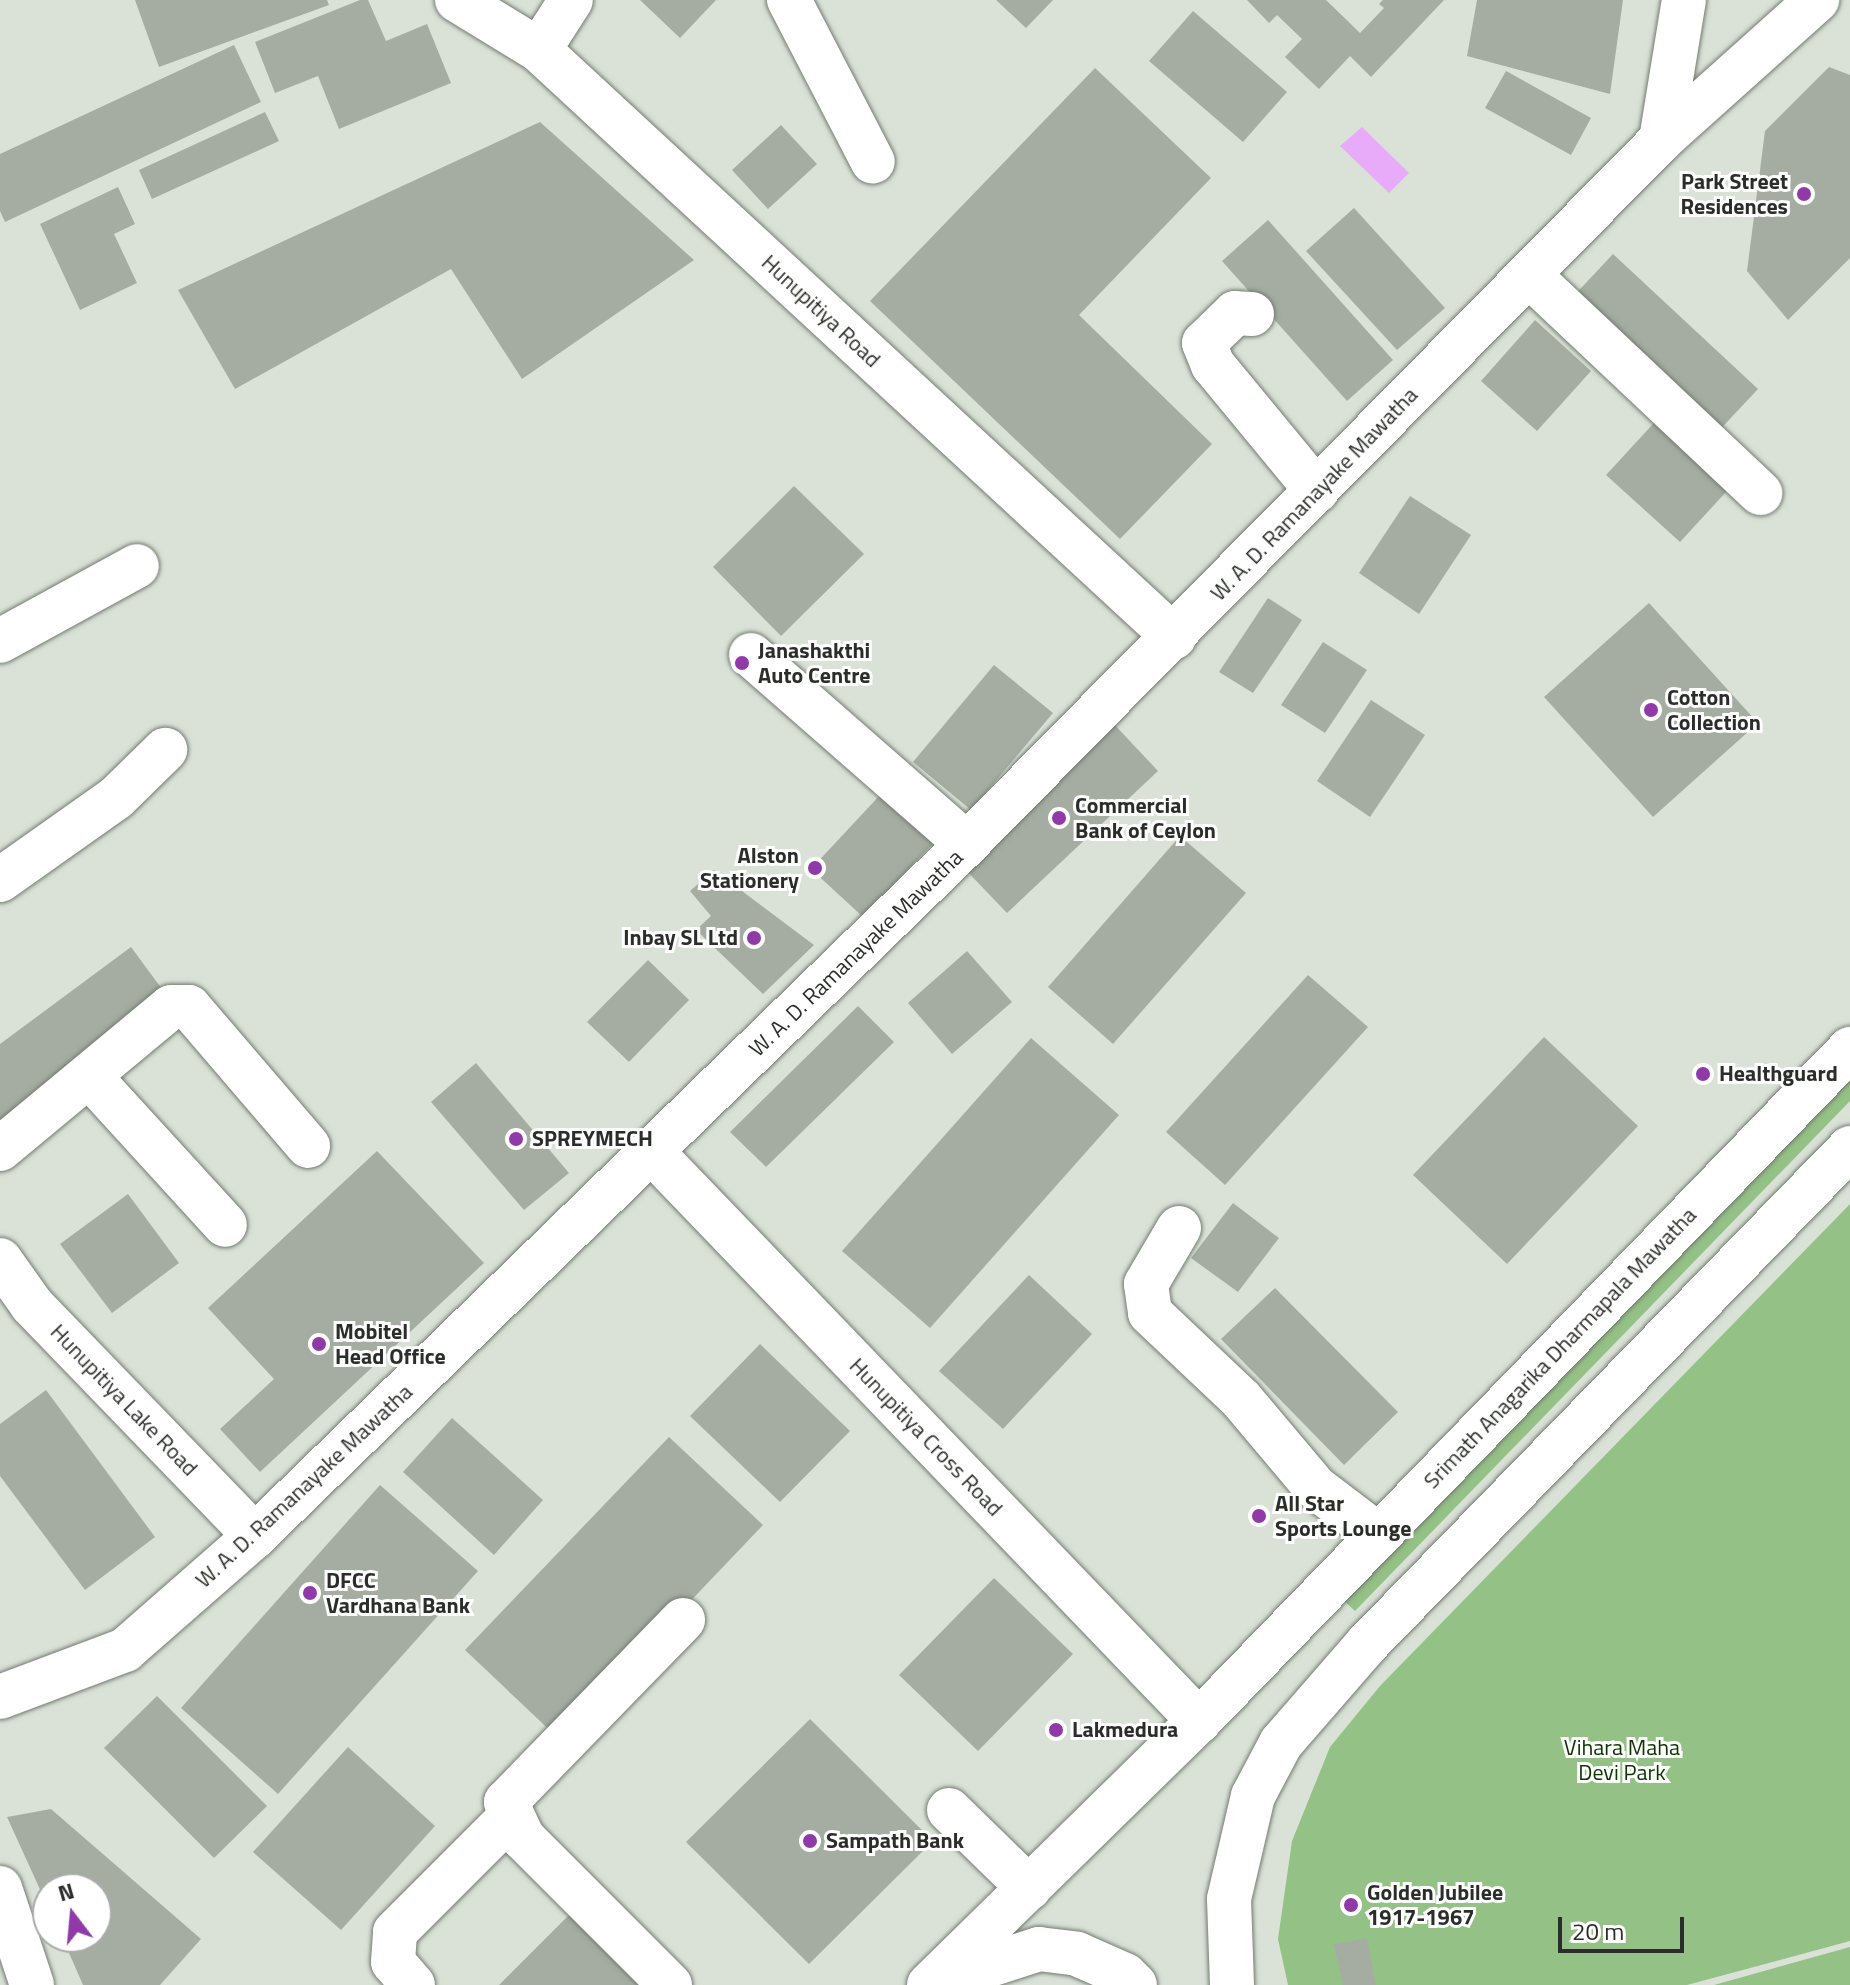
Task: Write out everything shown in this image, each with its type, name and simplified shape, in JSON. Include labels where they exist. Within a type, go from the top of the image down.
[{"type":"street","name":"Hunupitiya Road","points":[[457,0],[539,50],[1174,637]]},
{"type":"street","points":[[539,50],[571,0]]},
{"type":"street","points":[[789,0],[873,162]]},
{"type":"street","points":[[1661,140],[1684,0]]},
{"type":"street","name":"W. A. D. Ramanayake Mawatha","points":[[0,1697],[125,1650],[255,1536],[653,1153],[967,844],[1661,140],[1817,0]]},
{"type":"street","points":[[1529,275],[1760,493]]},
{"type":"street","points":[[1252,314],[1235,313],[1204,343],[1213,365],[1317,491]]},
{"type":"street","points":[[0,641],[137,566]]},
{"type":"street","points":[[751,655],[967,844]]},
{"type":"street","points":[[0,880],[116,798],[165,750]]},
{"type":"street","points":[[0,1149],[171,1007],[189,1007],[308,1146]]},
{"type":"street","name":"Srimath Anagarika Dharmapala Mawatha","points":[[930,1985],[1199,1721],[1850,1049]]},
{"type":"street","points":[[90,1077],[225,1225]]},
{"type":"street","points":[[1232,1985],[1229,1899],[1253,1796],[1281,1743],[1368,1643],[1850,1148]]},
{"type":"street","name":"Hunupitiya Cross Road","points":[[653,1153],[1199,1721]]},
{"type":"street","points":[[1179,1228],[1146,1284],[1150,1313],[1241,1399],[1315,1487],[1377,1534]]},
{"type":"street","name":"Hunupitiya Lake Road","points":[[0,1260],[32,1305],[255,1536]]},
{"type":"street","points":[[670,1985],[523,1838],[510,1817],[506,1802],[683,1620]]},
{"type":"street","points":[[949,1810],[1029,1888]]},
{"type":"street","points":[[413,1985],[393,1962],[395,1932],[510,1817]]},
{"type":"street","points":[[0,1888],[32,1985]]},
{"type":"street","points":[[930,1985],[1039,1949],[1077,1954],[1125,1975],[1135,1985]]},
{"type":"green space","points":[[1850,1079],[1850,1101],[1355,1611],[1343,1600]]},
{"type":"green space","name":"Vihara Maha Devi Park","points":[[1850,1204],[1850,1941],[1687,1985],[1288,1985],[1278,1939],[1292,1841],[1330,1747],[1380,1686]]},
{"type":"green space","points":[[1850,1947],[1850,1985],[1714,1985]]},
{"type":"shaded area","points":[[1362,127],[1409,173],[1389,193],[1340,146]]},
{"type":"building","points":[[135,0],[327,0],[329,5],[159,67]]},
{"type":"building","points":[[360,0],[368,0],[386,41],[427,24],[451,83],[339,129],[318,76],[275,93],[255,42]]},
{"type":"building","points":[[640,0],[716,0],[680,38]]},
{"type":"building","points":[[996,0],[1053,0],[1026,28]]},
{"type":"building","points":[[1247,0],[1326,0],[1360,33],[1384,8],[1379,4],[1383,0],[1444,0],[1371,77],[1350,56],[1319,89],[1285,57],[1302,39],[1277,15],[1269,23]]},
{"type":"building","points":[[1477,0],[1623,0],[1610,94],[1467,56]]},
{"type":"building","points":[[1193,11],[1287,92],[1243,142],[1149,61]]},
{"type":"building","points":[[234,45],[261,102],[5,222],[0,211],[0,154]]},
{"type":"building","name":"Park Street Residences","points":[[1829,67],[1850,75],[1850,258],[1788,320],[1747,271],[1765,131]]},
{"type":"building","points":[[1095,68],[1211,178],[1079,315],[1212,444],[1120,539],[870,301]]},
{"type":"building","points":[[1506,71],[1591,118],[1571,155],[1485,108]]},
{"type":"building","points":[[265,112],[279,141],[152,199],[139,170]]},
{"type":"building","points":[[540,122],[694,260],[522,379],[451,269],[235,389],[178,290]]},
{"type":"building","points":[[781,125],[817,164],[768,209],[732,170]]},
{"type":"building","points":[[118,187],[135,224],[114,234],[137,283],[80,310],[40,224]]},
{"type":"building","points":[[1354,208],[1445,308],[1397,350],[1306,251]]},
{"type":"building","points":[[1268,220],[1393,360],[1347,401],[1222,261]]},
{"type":"building","points":[[1613,254],[1758,389],[1713,437],[1568,302]]},
{"type":"building","points":[[1535,320],[1591,371],[1537,431],[1481,381]]},
{"type":"building","points":[[1664,412],[1738,479],[1680,542],[1606,475]]},
{"type":"building","points":[[794,486],[864,554],[781,636],[713,567]]},
{"type":"building","points":[[1410,496],[1471,535],[1419,614],[1359,573]]},
{"type":"building","points":[[1268,598],[1302,620],[1253,693],[1219,672]]},
{"type":"building","name":"Cotton Collection","points":[[1649,603],[1758,723],[1653,817],[1544,697]]},
{"type":"building","points":[[1323,642],[1367,670],[1325,733],[1281,705]]},
{"type":"building","points":[[994,665],[1053,713],[971,810],[913,762]]},
{"type":"building","points":[[1371,700],[1425,735],[1370,817],[1317,781]]},
{"type":"building","name":"Commercial Bank of Ceylon","points":[[1112,722],[1158,771],[1007,913],[961,865]]},
{"type":"building","points":[[881,794],[933,843],[863,917],[811,869]]},
{"type":"building","points":[[1180,836],[1246,893],[1113,1044],[1048,987]]},
{"type":"building","name":"Inbay SL Ltd","points":[[714,870],[814,945],[763,994],[696,930],[711,916],[690,891]]},
{"type":"building","points":[[131,947],[173,1004],[0,1131],[0,1044]]},
{"type":"building","points":[[967,951],[1012,1002],[952,1054],[908,1003]]},
{"type":"building","points":[[648,960],[689,1000],[629,1062],[587,1022]]},
{"type":"building","points":[[1308,975],[1368,1027],[1225,1185],[1166,1132]]},
{"type":"building","points":[[858,1006],[894,1042],[766,1167],[730,1132]]},
{"type":"building","points":[[1544,1037],[1638,1126],[1507,1264],[1413,1175]]},
{"type":"building","points":[[1031,1038],[1119,1115],[930,1328],[842,1251]]},
{"type":"building","points":[[476,1063],[569,1173],[524,1210],[431,1102]]},
{"type":"building","name":"Mobitel Head Office","points":[[377,1151],[484,1263],[260,1472],[220,1429],[274,1379],[208,1308]]},
{"type":"building","points":[[128,1194],[179,1263],[112,1313],[60,1244]]},
{"type":"building","points":[[1233,1203],[1279,1238],[1238,1292],[1191,1258]]},
{"type":"building","points":[[1029,1275],[1092,1334],[1003,1429],[939,1371]]},
{"type":"building","points":[[1275,1288],[1398,1412],[1344,1465],[1221,1339]]},
{"type":"building","points":[[760,1344],[850,1431],[780,1502],[690,1416]]},
{"type":"building","points":[[46,1390],[155,1537],[85,1590],[0,1476],[0,1424]]},
{"type":"building","points":[[452,1418],[543,1500],[494,1555],[403,1472]]},
{"type":"building","points":[[669,1437],[763,1525],[559,1739],[465,1650]]},
{"type":"building","points":[[380,1485],[478,1571],[278,1794],[181,1708]]},
{"type":"building","points":[[994,1578],[1073,1654],[978,1751],[899,1675]]},
{"type":"building","points":[[157,1696],[267,1806],[214,1858],[104,1748]]},
{"type":"building","name":"Sampath Bank","points":[[810,1719],[933,1841],[809,1964],[686,1842]]},
{"type":"building","points":[[348,1747],[435,1826],[341,1930],[253,1852]]},
{"type":"building","points":[[51,1809],[201,1939],[160,1985],[83,1985],[69,1953],[112,1953],[112,1873],[33,1873],[7,1817]]},
{"type":"building","points":[[575,1909],[653,1985],[499,1985]]},
{"type":"building","points":[[1367,1938],[1376,1985],[1343,1985],[1334,1944]]},
{"type":"place","name":"Park Street Residences","points":[[1804,194]]},
{"type":"place","name":"Janashakthi Auto Centre","points":[[742,663]]},
{"type":"place","name":"Cotton Collection","points":[[1651,710]]},
{"type":"place","name":"Commercial Bank of Ceylon","points":[[1059,818]]},
{"type":"place","name":"Alston Stationery","points":[[815,868]]},
{"type":"place","name":"Inbay SL Ltd","points":[[754,938]]},
{"type":"place","name":"Healthguard","points":[[1703,1074]]},
{"type":"place","name":"SPREYMECH","points":[[516,1139]]},
{"type":"place","name":"Mobitel Head Office","points":[[319,1344]]},
{"type":"place","name":"All Star Sports Lounge","points":[[1259,1516]]},
{"type":"place","name":"DFCC Vardhana Bank","points":[[310,1593]]},
{"type":"place","name":"Lakmedura","points":[[1056,1730]]},
{"type":"place","name":"Sampath Bank","points":[[810,1841]]},
{"type":"place","name":"Golden Jubilee 1917-1967","points":[[1351,1905]]}]
